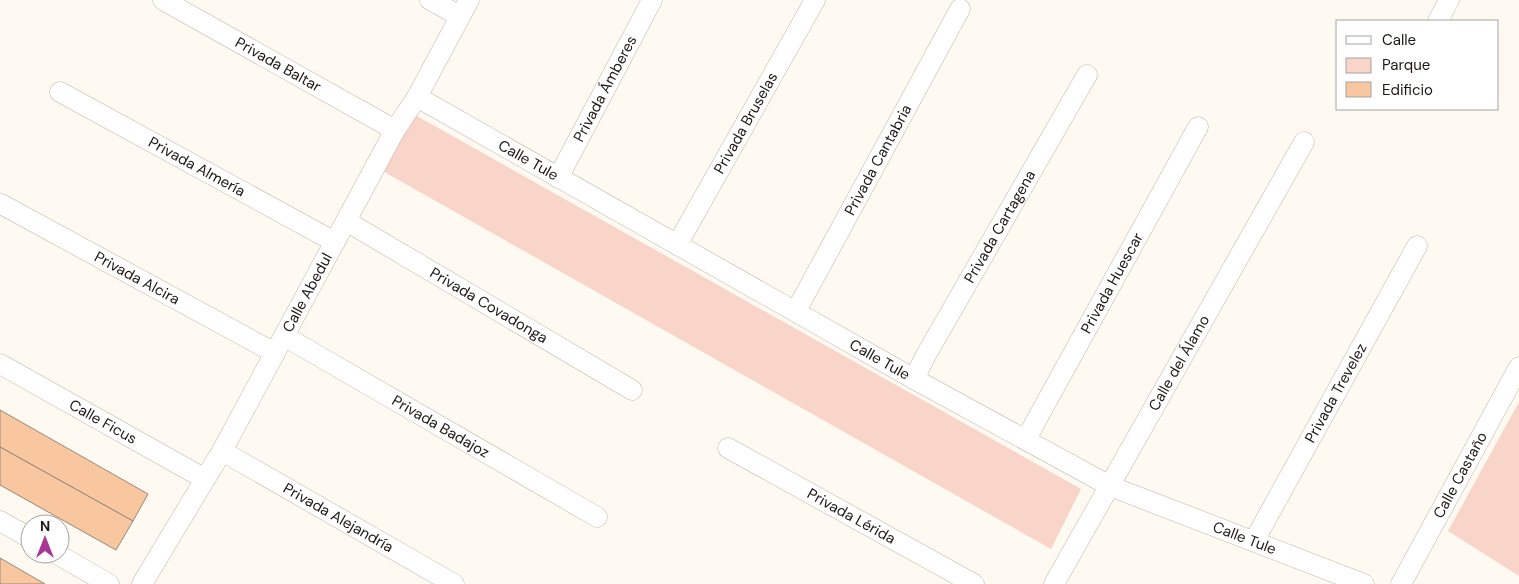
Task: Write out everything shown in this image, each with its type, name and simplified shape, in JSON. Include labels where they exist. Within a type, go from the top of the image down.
[{"type":"street","name":"Privada Baltar","points":[[163,0],[395,130]]},
{"type":"street","points":[[430,0],[465,8]]},
{"type":"street","name":"Privada Ámberes","points":[[558,178],[652,0]]},
{"type":"street","name":"Privada Bruselas","points":[[677,245],[814,0]]},
{"type":"street","points":[[1439,20],[1449,0]]},
{"type":"street","name":"Calle Abedul","points":[[142,584],[222,451],[395,130],[417,97],[465,8]]},
{"type":"street","name":"Privada Cantabria","points":[[796,310],[960,9]]},
{"type":"street","name":"Privada Cartagena","points":[[914,380],[926,355],[1087,75]]},
{"type":"street","name":"Privada Almería","points":[[60,92],[335,242]]},
{"type":"street","name":"Calle Tule","points":[[417,97],[677,245],[796,310],[914,380],[1110,486],[1364,584]]},
{"type":"street","name":"Privada Huescar","points":[[1026,439],[1198,127]]},
{"type":"street","name":"Calle del Álamo","points":[[1054,584],[1304,142]]},
{"type":"street","name":"Privada Alcira","points":[[1,204],[279,344]]},
{"type":"street","name":"Privada Covadonga","points":[[346,221],[632,390]]},
{"type":"street","name":"Privada Trevelez","points":[[1254,541],[1417,246]]},
{"type":"street","name":"Privada Badajoz","points":[[279,344],[598,517]]},
{"type":"street","name":"Calle Ficus","points":[[0,364],[205,479]]},
{"type":"street","name":"Calle Castaño","points":[[1401,584],[1519,367]]},
{"type":"street","name":"Privada Lérida","points":[[728,448],[974,584]]},
{"type":"street","name":"Privada Alejandría","points":[[222,451],[454,584]]},
{"type":"street","points":[[0,521],[20,532]]},
{"type":"street","points":[[70,562],[109,584]]},
{"type":"green space","points":[[408,111],[1081,489],[1051,549],[372,165]]},
{"type":"green space","points":[[1519,402],[1519,576],[1448,531]]},
{"type":"building","points":[[0,410],[148,494],[133,521],[0,447]]},
{"type":"building","points":[[0,447],[133,521],[116,550],[70,524],[70,514],[52,514],[0,485]]},
{"type":"building","points":[[0,558],[45,584],[0,584]]}]
